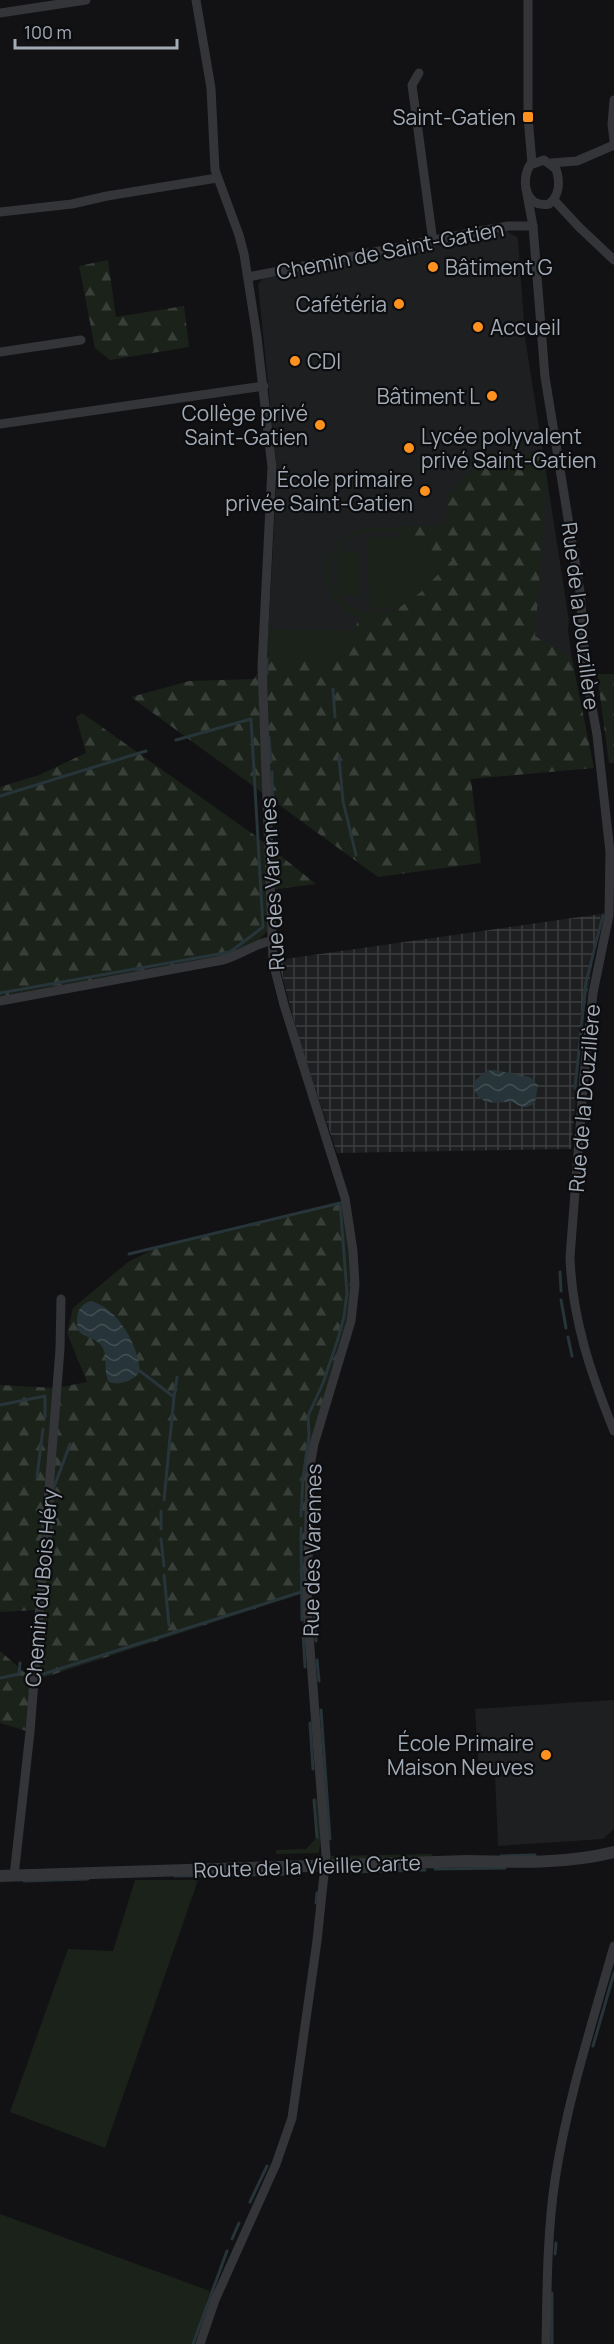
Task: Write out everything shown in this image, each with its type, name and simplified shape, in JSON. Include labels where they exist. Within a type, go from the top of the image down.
[{"type":"street","points":[[0,13],[81,0]]},
{"type":"street","name":"Rue des Varennes","points":[[196,0],[211,88],[213,151],[217,178],[239,235],[248,277],[264,386],[272,467],[262,666],[273,962],[284,1005],[345,1198],[354,1270],[354,1302],[351,1321],[314,1444],[310,1466],[308,1609],[326,1866],[306,2030],[291,2118],[276,2163],[215,2300],[200,2344]]},
{"type":"street","points":[[528,0],[528,109],[532,163]]},
{"type":"street","points":[[419,73],[412,85],[432,242]]},
{"type":"street","points":[[558,178],[577,161],[614,143],[612,124],[614,100]]},
{"type":"street","points":[[530,137],[550,162],[556,169],[558,178],[558,189],[554,200],[549,204],[538,205],[532,201],[526,189],[526,172],[532,163],[541,160],[550,162],[577,161]]},
{"type":"street","points":[[0,212],[72,204],[217,178]]},
{"type":"street","name":"Rue de la Douzillère","points":[[526,189],[533,226],[545,377],[580,592],[587,680],[597,735],[612,852],[609,915],[593,993],[584,1075],[570,1257],[571,1287],[585,1351],[614,1431]]},
{"type":"street","points":[[554,200],[614,260]]},
{"type":"street","name":"Rue de la Douzillère","points":[[533,226],[538,205]]},
{"type":"street","name":"Chemin de Saint-Gatien","points":[[248,277],[508,226],[533,226]]},
{"type":"street","points":[[0,352],[81,340]]},
{"type":"street","points":[[0,424],[264,386]]},
{"type":"street","points":[[0,1001],[223,960],[239,955],[255,944],[272,940]]},
{"type":"street","name":"Chemin du Bois Héry","points":[[14,1876],[30,1732],[60,1349],[61,1299]]},
{"type":"street","name":"Route de la Vieille Carte","points":[[0,1876],[468,1861],[548,1861],[581,1859],[614,1852]]},
{"type":"street","points":[[546,2344],[548,2274],[555,2179],[578,2070],[614,1946]]},
{"type":"shaded area","name":"Lycée polyvalent privé Saint-Gatien","points":[[505,230],[518,238],[525,337],[569,621],[572,659],[267,658],[277,471],[258,284],[263,279]]},
{"type":"shaded area","points":[[601,914],[584,1014],[571,1149],[337,1153],[300,1043],[278,960]]},
{"type":"shaded area","name":"École Primaire Maison Neuves","points":[[614,1700],[614,1829],[603,1839],[498,1846],[495,1774],[479,1774],[475,1709]]},
{"type":"green space","points":[[108,260],[116,317],[184,306],[189,347],[110,360],[95,348],[79,266]]},
{"type":"green space","points":[[488,453],[543,453],[547,479],[535,636],[572,659],[594,768],[471,779],[481,863],[378,877],[131,697],[189,681],[254,679],[267,658],[341,658],[359,619],[373,621],[400,607],[421,592],[452,560],[436,551],[410,550],[400,527],[444,525],[448,495]]},
{"type":"green space","points":[[490,525],[507,529],[515,535],[526,552],[531,572],[530,593],[510,610],[486,618],[373,621],[355,616],[341,607],[331,596],[326,582],[326,568],[331,554],[340,541],[364,529]],"holes":[[[486,530],[501,535],[513,543],[521,553],[525,564],[525,576],[521,588],[513,599],[500,609],[362,612],[341,599],[331,579],[332,558],[349,539],[367,533],[401,532],[401,537],[368,537],[369,609],[400,607],[421,592],[452,560],[436,550],[410,550],[402,532]]]},
{"type":"green space","points":[[358,552],[360,595],[338,595],[338,553]]},
{"type":"green space","points":[[268,629],[353,631],[341,658],[267,658]]},
{"type":"green space","points":[[597,674],[614,674],[614,763],[609,763]]},
{"type":"green space","points":[[82,713],[257,837],[316,884],[270,890],[271,927],[255,944],[239,955],[0,999],[0,787],[39,775],[86,753],[76,717]]},
{"type":"green space","points":[[340,1203],[353,1251],[353,1305],[314,1444],[307,1592],[33,1681],[30,1732],[0,1723],[0,1651],[33,1680],[38,1610],[0,1612],[0,1385],[56,1388],[87,1382],[67,1333],[73,1308],[128,1262],[160,1246]]},
{"type":"green space","points":[[319,1798],[321,1833],[319,1853],[276,1854],[276,1850],[306,1849],[317,1837],[314,1799]]},
{"type":"green space","points":[[432,1854],[432,1858],[333,1861],[329,1856]]},
{"type":"green space","points":[[135,1880],[198,1880],[105,2148],[10,2112],[68,1949],[113,1951]]},
{"type":"green space","points":[[0,2214],[210,2291],[194,2344],[0,2344]]},
{"type":"water","points":[[494,1070],[530,1077],[538,1085],[535,1103],[523,1107],[512,1102],[492,1102],[481,1099],[477,1095],[474,1081],[486,1071]]},
{"type":"water","points":[[91,1301],[110,1311],[131,1339],[140,1371],[130,1380],[122,1383],[109,1382],[105,1353],[100,1344],[79,1332],[78,1313],[82,1306]]},
{"type":"waterway","points":[[267,659],[267,674]]},
{"type":"waterway","points":[[333,689],[335,717]]},
{"type":"waterway","points":[[0,993],[230,952],[263,927],[251,719],[176,740]]},
{"type":"waterway","points":[[269,737],[271,762]]},
{"type":"waterway","points":[[0,796],[146,751]]},
{"type":"waterway","points":[[339,757],[343,801],[356,855]]},
{"type":"waterway","points":[[272,772],[273,817]]},
{"type":"waterway","points":[[575,1088],[586,982],[603,915]]},
{"type":"waterway","points":[[129,1254],[340,1203],[347,1293],[344,1317],[337,1342],[323,1383],[308,1416],[309,1436],[301,1516]]},
{"type":"waterway","points":[[560,1272],[561,1291]]},
{"type":"waterway","points":[[561,1300],[566,1328]]},
{"type":"waterway","points":[[568,1337],[572,1356]]},
{"type":"waterway","points":[[140,1371],[174,1397],[164,1500]]},
{"type":"waterway","points":[[174,1397],[177,1377]]},
{"type":"waterway","points":[[0,1405],[45,1396],[45,1417]]},
{"type":"waterway","points":[[37,1477],[43,1429]]},
{"type":"waterway","points":[[50,1546],[53,1490],[70,1444]]},
{"type":"waterway","points":[[161,1511],[161,1529]]},
{"type":"waterway","points":[[301,1528],[302,1620]]},
{"type":"waterway","points":[[161,1539],[164,1566]]},
{"type":"waterway","points":[[164,1575],[169,1625]]},
{"type":"waterway","points":[[37,1676],[301,1592]]},
{"type":"waterway","points":[[314,1614],[316,1641]]},
{"type":"waterway","points":[[303,1633],[305,1667]]},
{"type":"waterway","points":[[317,1660],[319,1681]]},
{"type":"waterway","points":[[0,1678],[19,1674],[20,1663]]},
{"type":"waterway","points":[[321,1710],[330,1839]]},
{"type":"waterway","points":[[310,1723],[313,1769]]},
{"type":"waterway","points":[[314,1800],[317,1837]]},
{"type":"waterway","points":[[501,1856],[535,1855]]},
{"type":"waterway","points":[[435,1869],[505,1868]]},
{"type":"waterway","points":[[347,1872],[425,1870]]},
{"type":"waterway","points":[[175,1876],[298,1874]]},
{"type":"waterway","points":[[24,1881],[88,1879]]},
{"type":"waterway","points":[[316,1903],[317,1893]]},
{"type":"waterway","points":[[593,2046],[614,1973]]},
{"type":"waterway","points":[[250,2202],[267,2166]]},
{"type":"waterway","points":[[232,2239],[239,2223]]},
{"type":"waterway","points":[[555,2254],[556,2243]]},
{"type":"waterway","points":[[193,2344],[227,2251]]},
{"type":"waterway","points":[[552,2293],[552,2344]]},
{"type":"place","name":"Saint-Gatien","points":[[528,117]]},
{"type":"place","name":"Bâtiment G","points":[[433,267]]},
{"type":"place","name":"Cafétéria","points":[[399,304]]},
{"type":"place","name":"Accueil","points":[[478,327]]},
{"type":"place","name":"CDI","points":[[295,361]]},
{"type":"place","name":"Bâtiment L","points":[[492,396]]},
{"type":"place","name":"Collège privé Saint-Gatien","points":[[320,425]]},
{"type":"place","name":"Lycée polyvalent privé Saint-Gatien","points":[[409,448]]},
{"type":"place","name":"École primaire privée Saint-Gatien","points":[[425,491]]},
{"type":"place","name":"École Primaire Maison Neuves","points":[[546,1755]]}]
